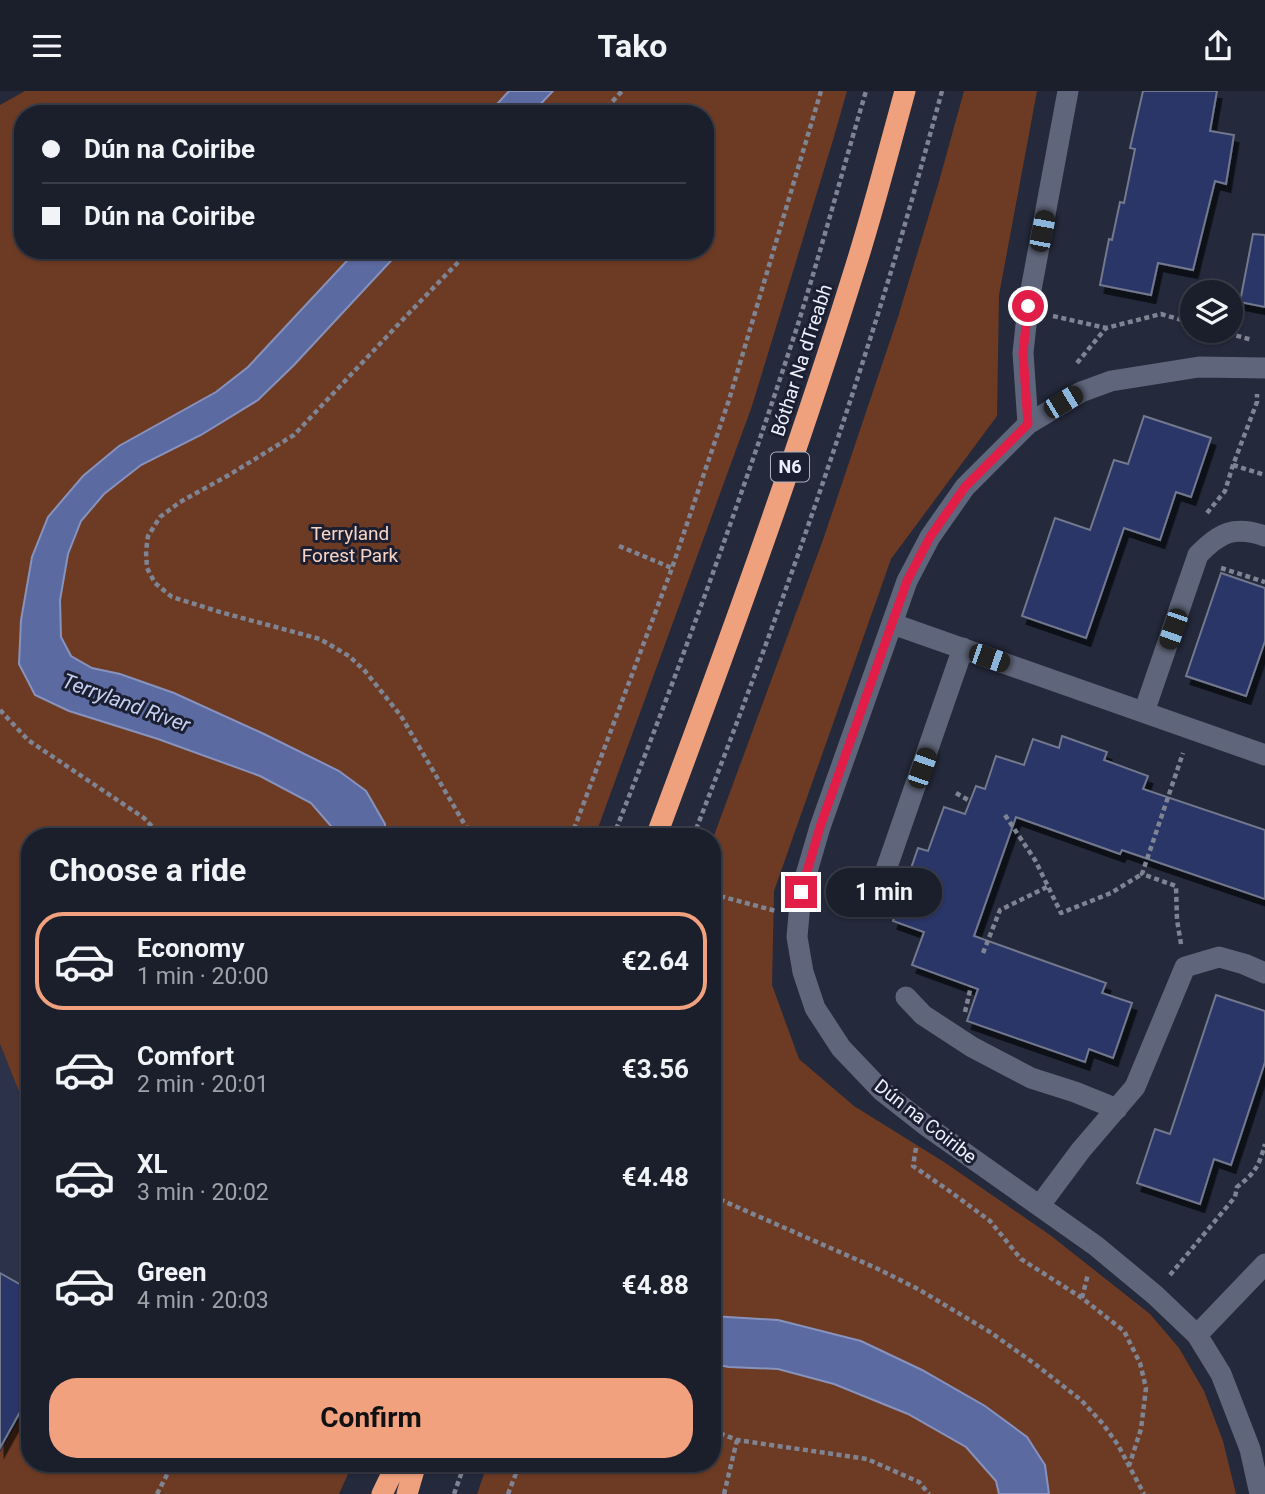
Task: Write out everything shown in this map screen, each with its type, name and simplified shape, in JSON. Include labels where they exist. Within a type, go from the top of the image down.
[{"type":"highway","name":"Bóthar Na dTreabh","points":[[659,828],[733,632],[803,430],[857,262],[905,91]]},
{"type":"highway","points":[[382,1494],[393,1472]]},
{"type":"highway","points":[[407,1494],[413,1472]]},
{"type":"highway","points":[[422,1494],[426,1472]]},
{"type":"street","points":[[1028,424],[1023,353],[1027,314],[1068,91]]},
{"type":"street","name":"Dún na Coiribe","points":[[1260,1494],[1250,1449],[1221,1374],[1198,1335],[1096,1246],[928,1127],[882,1091],[841,1048],[815,1008],[803,972],[797,937],[801,892],[820,827],[907,581],[930,537],[965,487],[1028,424],[1081,392],[1111,381],[1199,367],[1262,368]]},
{"type":"street","points":[[1144,712],[1198,555],[1213,539],[1233,531],[1265,536]]},
{"type":"street","points":[[893,624],[1265,755]]},
{"type":"street","points":[[880,887],[963,648]]},
{"type":"street","points":[[1040,1205],[1081,1150],[1135,1087],[1185,967],[1219,957],[1265,973]]},
{"type":"street","points":[[906,997],[923,1015],[962,1041],[1031,1078],[1117,1109]]},
{"type":"street","points":[[1198,1335],[1265,1265]]},
{"type":"path","points":[[609,105],[622,91]]},
{"type":"path","points":[[574,828],[730,400],[821,91]]},
{"type":"path","points":[[616,828],[688,642],[743,488],[799,321],[866,91]]},
{"type":"path","points":[[696,828],[754,680],[821,489],[897,253],[942,91]]},
{"type":"path","points":[[461,259],[294,435],[180,502],[160,517],[148,536],[146,551],[148,568],[155,583],[172,597],[320,639],[349,656],[365,671],[401,716],[467,828]]},
{"type":"path","points":[[1027,314],[1053,316],[1107,328],[1161,314],[1180,320]]},
{"type":"path","points":[[1069,368],[1079,362],[1107,328]]},
{"type":"path","points":[[1243,337],[1259,342]]},
{"type":"path","points":[[1202,522],[1225,491],[1256,402],[1262,368]]},
{"type":"path","points":[[1233,465],[1265,475]]},
{"type":"path","points":[[619,546],[671,568]]},
{"type":"path","points":[[1198,555],[1221,568],[1265,582]]},
{"type":"path","points":[[0,710],[28,740],[144,818],[153,828]]},
{"type":"path","points":[[1005,815],[1035,860],[1061,913],[1111,893],[1142,874],[1192,729]]},
{"type":"path","points":[[956,793],[970,801]]},
{"type":"path","points":[[1142,874],[1177,886],[1177,921],[1185,967]]},
{"type":"path","points":[[983,953],[1000,910],[1049,886]]},
{"type":"path","points":[[721,896],[798,916]]},
{"type":"path","points":[[965,1013],[971,986]]},
{"type":"path","points":[[928,1127],[917,1143],[913,1166],[990,1221],[1021,1259],[1082,1298],[1124,1331],[1140,1363],[1146,1388],[1141,1429],[1129,1468]]},
{"type":"path","points":[[1155,1295],[1235,1198],[1237,1187],[1253,1174],[1260,1163],[1265,1144]]},
{"type":"path","points":[[721,1200],[908,1283],[990,1332],[1081,1400],[1118,1445],[1144,1494]]},
{"type":"path","points":[[721,1434],[737,1440],[867,1459],[919,1482],[929,1494]]},
{"type":"path","points":[[724,1494],[737,1440]]},
{"type":"path","points":[[157,1494],[168,1472]]},
{"type":"path","points":[[454,1494],[462,1472]]},
{"type":"path","points":[[508,1494],[517,1472]]},
{"type":"shaded area","points":[[0,1044],[21,1096],[21,1416],[0,1452]]},
{"type":"green space","name":"Terryland Forest Park","points":[[25,91],[847,91],[752,406],[598,828],[21,828],[21,1096],[0,1044],[0,105]]},
{"type":"green space","points":[[964,91],[1037,91],[999,295],[997,416],[891,559],[774,891],[772,985],[799,1059],[854,1106],[944,1162],[1050,1235],[1150,1314],[1179,1348],[1204,1391],[1223,1441],[1236,1494],[477,1494],[485,1472],[721,1472],[721,828],[717,828],[824,537],[898,317]]},
{"type":"green space","points":[[21,1416],[21,1472],[349,1472],[339,1494],[0,1494],[0,1452]]},
{"type":"water","points":[[509,91],[553,91],[540,105],[496,105]]},
{"type":"water","name":"Terryland River","points":[[349,259],[393,259],[258,400],[201,435],[141,465],[104,494],[81,521],[68,554],[60,600],[61,637],[71,656],[92,668],[120,674],[174,693],[339,771],[366,791],[385,828],[332,828],[311,803],[260,776],[158,739],[69,711],[35,695],[19,664],[21,620],[32,557],[48,517],[83,476],[119,446],[216,392],[248,367]]},
{"type":"water","points":[[721,1317],[778,1320],[861,1341],[922,1370],[985,1406],[1027,1437],[1045,1465],[1049,1494],[999,1494],[996,1481],[966,1447],[908,1414],[834,1384],[778,1369],[721,1366]]},
{"type":"building","points":[[1143,91],[1217,91],[1210,131],[1234,135],[1226,184],[1215,181],[1193,270],[1158,263],[1151,295],[1100,285],[1109,239],[1112,240],[1120,202],[1124,203],[1135,149],[1130,148]]},
{"type":"building","points":[[1253,234],[1265,235],[1265,307],[1243,303],[1243,286]]},
{"type":"building","points":[[1144,416],[1211,438],[1191,497],[1176,492],[1160,540],[1124,528],[1086,638],[1022,616],[1055,518],[1090,530],[1114,460],[1128,464]]},
{"type":"building","points":[[1221,573],[1265,588],[1265,641],[1246,696],[1186,676]]},
{"type":"building","points":[[1062,736],[1107,752],[1104,760],[1148,776],[1143,789],[1265,830],[1265,899],[1122,850],[1120,854],[1016,817],[974,936],[1106,983],[1102,993],[1132,1003],[1113,1058],[1089,1049],[1085,1062],[967,1021],[978,989],[912,965],[924,932],[893,921],[918,848],[928,851],[944,807],[965,814],[976,786],[985,789],[996,756],[1024,765],[1033,739],[1059,748]]},
{"type":"building","points":[[1216,995],[1265,1011],[1265,1062],[1231,1165],[1214,1159],[1200,1204],[1137,1183],[1155,1129],[1170,1134]]},
{"type":"building","points":[[0,1273],[21,1285],[21,1410],[0,1448]]},
{"type":"route","points":[[801,892],[820,827],[907,581],[930,537],[965,487],[1028,424],[1023,353],[1028,306]]}]
